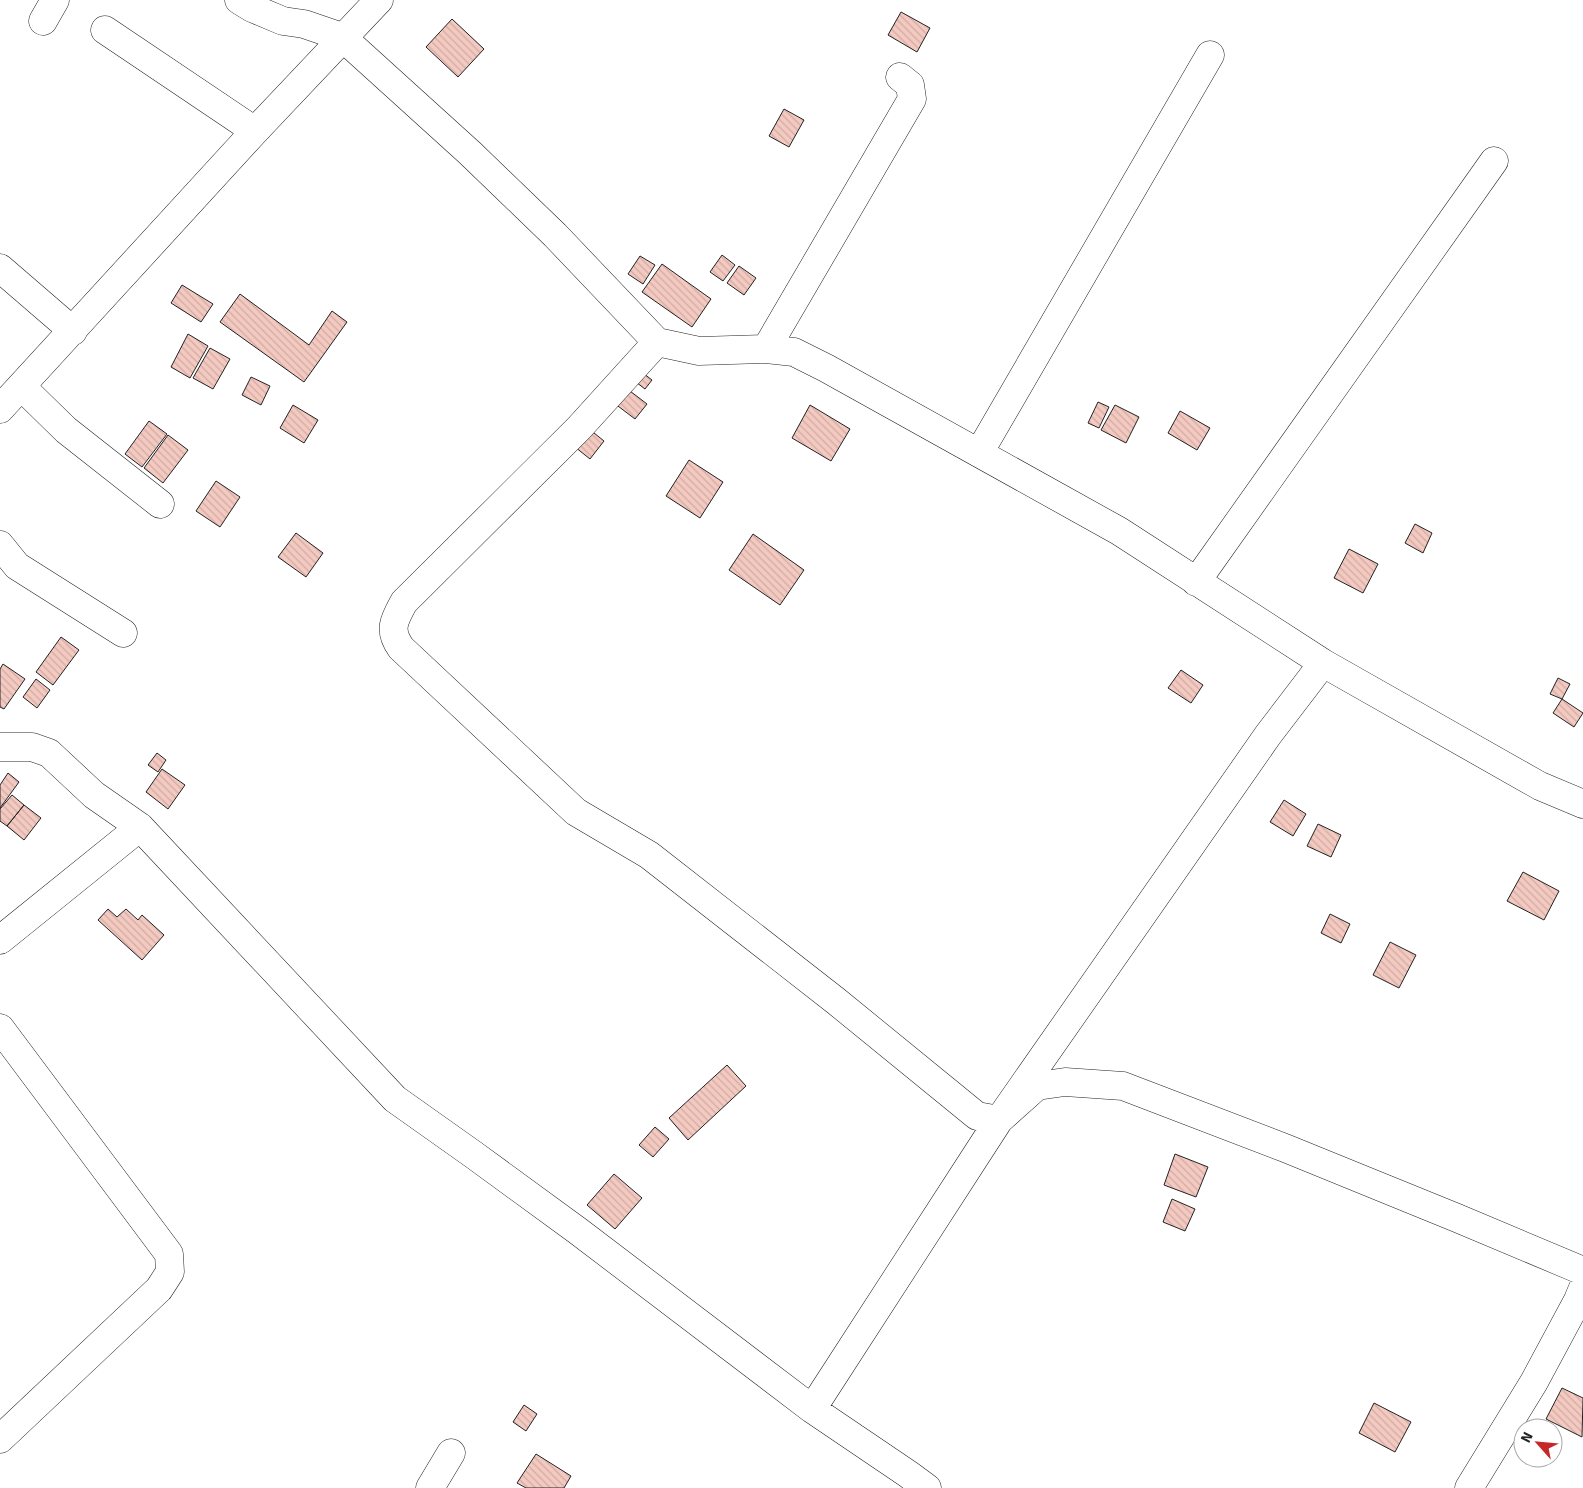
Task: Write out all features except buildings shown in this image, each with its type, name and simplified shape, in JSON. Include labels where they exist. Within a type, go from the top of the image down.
[{"type":"street","points":[[239,0],[252,8],[283,21],[304,24],[342,38],[470,153],[555,235],[657,342],[699,351],[766,349],[794,352],[1119,531],[1323,663],[1540,786],[1583,804]]},
{"type":"street","points":[[0,409],[255,131],[379,0]]},
{"type":"street","points":[[105,30],[255,131]]},
{"type":"street","points":[[979,453],[1210,55]]},
{"type":"street","points":[[766,349],[912,99],[910,85],[900,77]]},
{"type":"street","points":[[1196,582],[1494,160]]},
{"type":"street","points":[[0,268],[73,330]]},
{"type":"street","points":[[657,342],[579,428],[404,602],[393,622],[395,640],[401,648],[576,812],[649,855],[836,1001],[977,1116],[999,1120]]},
{"type":"street","points":[[22,387],[66,430],[160,504]]},
{"type":"street","points":[[0,544],[17,566],[123,633]]},
{"type":"street","points":[[812,1409],[999,1120],[1268,735],[1323,663]]},
{"type":"street","points":[[0,747],[32,747],[49,753],[94,795],[140,827],[395,1099],[570,1226],[812,1409],[927,1488]]},
{"type":"street","points":[[0,940],[140,827]]},
{"type":"street","points":[[0,1028],[170,1254],[170,1272],[159,1289],[0,1440]]},
{"type":"street","points":[[999,1120],[1037,1086],[1065,1082],[1123,1086],[1412,1200],[1583,1271]]},
{"type":"street","points":[[1469,1488],[1534,1382],[1583,1288]]},
{"type":"street","points":[[430,1488],[451,1453]]}]
